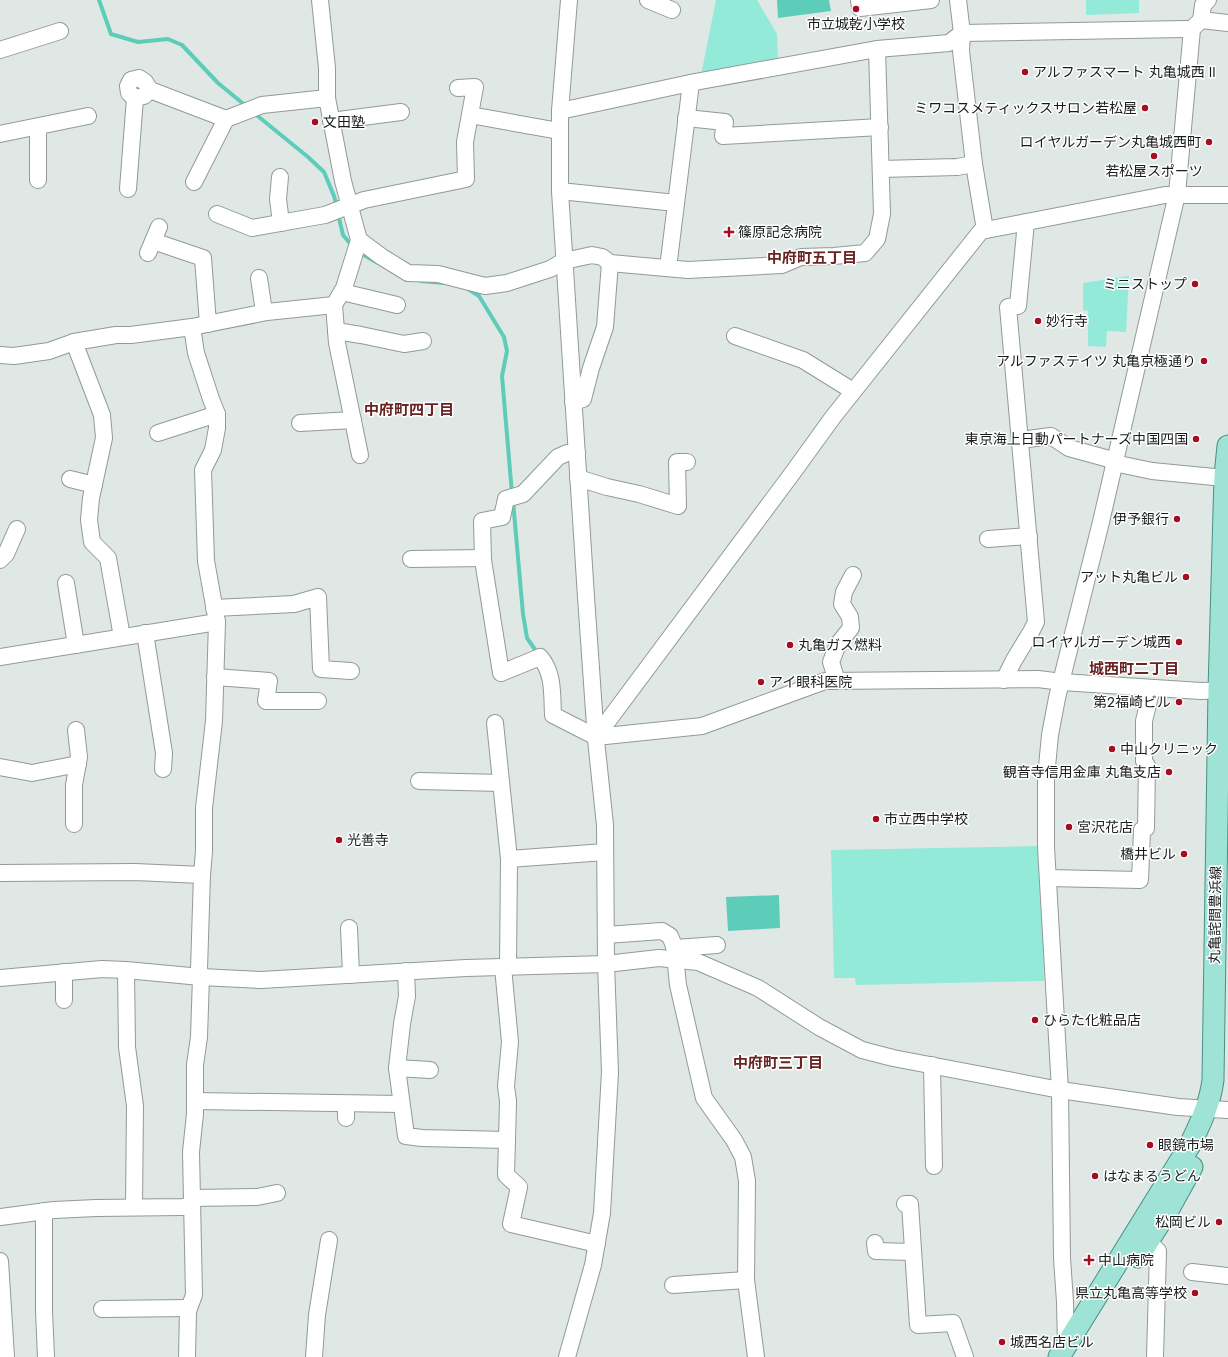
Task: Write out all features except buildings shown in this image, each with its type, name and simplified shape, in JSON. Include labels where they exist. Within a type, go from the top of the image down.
[{"type":"main road","name":"丸亀詫間豊浜線","points":[[1067,1354],[1142,1237],[1190,1145],[1218,1109],[1211,1095],[1213,1080],[1222,867],[1223,690],[1228,446]]},
{"type":"main road","points":[[1218,1109],[1225,1095],[1228,1071]]},
{"type":"street","points":[[320,0],[328,68],[327,98],[343,181],[343,208],[357,246],[338,299],[336,331],[337,343],[360,455]]},
{"type":"street","points":[[567,1357],[593,1265],[602,1213],[610,1072],[606,964],[605,825],[596,736],[560,191],[559,131],[569,0]]},
{"type":"street","points":[[648,0],[672,10]]},
{"type":"street","points":[[859,0],[860,8],[931,0]]},
{"type":"street","points":[[958,0],[962,33],[961,51],[974,164],[985,230]]},
{"type":"street","points":[[1067,1354],[1066,1302],[1062,1258],[1060,1090],[1046,847],[1046,777],[1050,735],[1057,698],[1177,194],[1197,25],[1203,5],[1208,0]]},
{"type":"street","points":[[560,111],[691,83],[877,49],[950,43],[962,33],[1228,23]]},
{"type":"street","points":[[0,50],[60,31]]},
{"type":"street","points":[[357,246],[382,257],[408,273],[438,274],[485,286],[507,283],[550,269],[564,261],[592,255],[602,258],[610,263],[688,270],[782,265],[802,257],[865,253],[877,239],[882,214],[877,49]]},
{"type":"street","points":[[668,268],[691,83]]},
{"type":"street","points":[[217,214],[252,228],[325,215],[364,200],[466,179],[465,142],[475,87],[458,88]]},
{"type":"street","points":[[128,189],[135,98],[144,96],[150,90],[226,119]]},
{"type":"street","points":[[194,182],[226,119],[259,106],[327,98]]},
{"type":"street","points":[[331,121],[401,112]]},
{"type":"street","points":[[470,115],[559,131]]},
{"type":"street","points":[[0,134],[88,116]]},
{"type":"street","points":[[686,118],[725,122],[723,136],[880,127]]},
{"type":"street","points":[[38,127],[38,180]]},
{"type":"street","points":[[881,168],[957,167],[974,164]]},
{"type":"street","points":[[280,177],[278,199],[281,223]]},
{"type":"street","points":[[560,191],[676,203]]},
{"type":"street","points":[[596,736],[853,392],[981,231],[1165,195],[1228,195]]},
{"type":"street","points":[[1004,680],[1036,622],[1008,307],[1018,306],[1026,222]]},
{"type":"street","points":[[153,240],[203,258],[200,326],[196,353],[217,414],[217,428],[213,450],[204,470],[206,561],[215,615],[215,677],[214,721],[204,808],[204,851],[199,970],[201,977],[200,1037],[195,1065],[195,1101],[191,1152],[194,1295],[189,1308],[187,1357]]},
{"type":"street","points":[[573,402],[583,399],[591,368],[605,327],[610,263]]},
{"type":"street","points":[[259,278],[264,312]]},
{"type":"street","points":[[0,355],[14,356],[49,351],[74,342],[116,335],[131,335],[200,326],[264,312],[338,299],[397,305]]},
{"type":"street","points":[[336,331],[404,344],[424,341]]},
{"type":"street","points":[[735,336],[803,360],[853,392]]},
{"type":"street","points":[[74,342],[102,415],[104,438],[91,498],[89,520],[92,542],[108,558],[122,637]]},
{"type":"street","points":[[158,432],[217,414]]},
{"type":"street","points":[[300,423],[353,420]]},
{"type":"street","points":[[1020,440],[1051,436],[1069,448],[1109,459],[1114,463],[1152,471],[1214,477],[1227,476]]},
{"type":"street","points":[[577,453],[567,453],[558,457],[523,494],[511,498],[502,517],[482,521],[483,558],[501,673],[540,657],[546,664],[552,680],[553,715],[596,736],[702,726],[825,681],[1038,679],[1062,682],[1201,691],[1223,690]]},
{"type":"street","points":[[578,478],[678,506],[677,462],[687,462]]},
{"type":"street","points":[[70,479],[94,485]]},
{"type":"street","points":[[0,560],[6,554],[17,529]]},
{"type":"street","points":[[988,539],[1029,536]]},
{"type":"street","points":[[411,559],[483,558]]},
{"type":"street","points":[[836,681],[831,662],[838,644],[851,628],[850,617],[842,604],[844,592],[853,575]]},
{"type":"street","points":[[66,583],[76,645]]},
{"type":"street","points":[[0,657],[145,633],[215,615],[294,604],[318,597],[321,669],[351,671]]},
{"type":"street","points":[[145,633],[164,753],[163,769]]},
{"type":"street","points":[[215,677],[269,681],[266,701],[318,701]]},
{"type":"street","points":[[1048,878],[1140,880],[1142,830],[1146,828],[1147,766],[1144,761],[1144,720],[1152,688]]},
{"type":"street","points":[[495,723],[509,859],[505,967],[510,1042],[506,1086],[508,1101],[506,1175],[519,1187],[511,1224],[597,1244]]},
{"type":"street","points":[[74,824],[74,785],[79,757],[76,730]]},
{"type":"street","points":[[0,767],[32,773],[78,764]]},
{"type":"street","points":[[419,781],[501,783]]},
{"type":"street","points":[[509,859],[605,852]]},
{"type":"street","points":[[0,873],[135,872],[202,875]]},
{"type":"street","points":[[349,928],[351,975]]},
{"type":"street","points":[[606,935],[662,931],[670,936],[675,954],[678,985],[704,1098],[734,1140],[743,1157],[747,1181],[746,1280],[756,1357]]},
{"type":"street","points":[[0,978],[102,969],[261,980],[406,971],[606,964],[659,958],[717,945]]},
{"type":"street","points":[[675,954],[698,962],[758,988],[819,1027],[862,1050],[893,1058],[1060,1090],[1178,1107],[1218,1109]]},
{"type":"street","points":[[126,970],[127,1047],[135,1106],[134,1207]]},
{"type":"street","points":[[406,971],[407,996],[397,1068],[406,1136],[422,1138],[506,1140]]},
{"type":"street","points":[[64,972],[64,1000]]},
{"type":"street","points":[[932,1065],[934,1166]]},
{"type":"street","points":[[397,1068],[430,1070]]},
{"type":"street","points":[[195,1101],[277,1097],[346,1111],[401,1104]]},
{"type":"street","points":[[0,1217],[44,1211],[96,1208],[183,1207],[192,1202],[257,1197],[277,1193]]},
{"type":"street","points":[[905,1204],[910,1204],[918,1325],[953,1323],[965,1357]]},
{"type":"street","points":[[44,1211],[44,1311],[46,1357]]},
{"type":"street","points":[[1142,1237],[1158,1251],[1155,1357]]},
{"type":"street","points":[[314,1357],[317,1315],[329,1240]]},
{"type":"street","points":[[875,1243],[876,1251],[913,1252]]},
{"type":"street","points":[[0,1261],[6,1357]]},
{"type":"street","points":[[1192,1272],[1228,1276]]},
{"type":"street","points":[[673,1285],[746,1280]]},
{"type":"street","points":[[102,1309],[189,1308]]},
{"type":"shaded area","points":[[716,0],[757,0],[777,34],[778,61],[701,75]]},
{"type":"shaded area","points":[[777,0],[829,0],[831,11],[778,18]]},
{"type":"shaded area","points":[[1086,0],[1139,0],[1139,13],[1086,15]]},
{"type":"shaded area","points":[[1129,276],[1126,332],[1107,331],[1106,347],[1088,346],[1088,311],[1083,310],[1083,283]]},
{"type":"shaded area","points":[[1041,846],[1044,981],[856,985],[855,978],[834,978],[831,850]]},
{"type":"shaded area","points":[[779,895],[780,928],[728,931],[726,897]]},
{"type":"waterway","points":[[99,0],[111,34],[138,42],[168,39],[182,45],[218,83],[246,106]]},
{"type":"waterway","points":[[254,113],[324,172],[337,207]]},
{"type":"waterway","points":[[338,214],[343,235],[353,247]]},
{"type":"waterway","points":[[360,253],[378,263]]},
{"type":"waterway","points":[[421,281],[444,283]]},
{"type":"waterway","points":[[468,289],[479,296],[504,337],[507,351],[502,376],[512,494]]},
{"type":"waterway","points":[[513,501],[523,614],[527,638],[536,651]]},
{"type":"place","name":"市立城乾小学校","points":[[856,9]]},
{"type":"place","name":"アルファスマート 丸亀城西 II","points":[[1025,72]]},
{"type":"place","name":"ミワコスメティックスサロン若松屋","points":[[1145,108]]},
{"type":"place","name":"文田塾","points":[[315,122]]},
{"type":"place","name":"ロイヤルガーデン丸亀城西町","points":[[1209,142]]},
{"type":"place","name":"若松屋スポーツ","points":[[1154,156]]},
{"type":"place","name":"篠原記念病院","points":[[729,232]]},
{"type":"place","name":"ミニストップ","points":[[1195,284]]},
{"type":"place","name":"妙行寺","points":[[1038,321]]},
{"type":"place","name":"アルファステイツ 丸亀京極通り","points":[[1204,361]]},
{"type":"place","name":"東京海上日動パートナーズ中国四国","points":[[1196,439]]},
{"type":"place","name":"伊予銀行","points":[[1177,519]]},
{"type":"place","name":"アット丸亀ビル","points":[[1186,577]]},
{"type":"place","name":"ロイヤルガーデン城西","points":[[1179,642]]},
{"type":"place","name":"丸亀ガス燃料","points":[[790,645]]},
{"type":"place","name":"アイ眼科医院","points":[[761,682]]},
{"type":"place","name":"第２福崎ビル","points":[[1179,702]]},
{"type":"place","name":"中山クリニック","points":[[1112,749]]},
{"type":"place","name":"観音寺信用金庫 丸亀支店","points":[[1169,772]]},
{"type":"place","name":"市立西中学校","points":[[876,819]]},
{"type":"place","name":"宮沢花店","points":[[1069,827]]},
{"type":"place","name":"光善寺","points":[[339,840]]},
{"type":"place","name":"橋井ビル","points":[[1184,854]]},
{"type":"place","name":"ひらた化粧品店","points":[[1035,1020]]},
{"type":"place","name":"眼鏡市場","points":[[1150,1145]]},
{"type":"place","name":"はなまるうどん","points":[[1095,1176]]},
{"type":"place","name":"松岡ビル","points":[[1219,1222]]},
{"type":"place","name":"中山病院","points":[[1089,1260]]},
{"type":"place","name":"県立丸亀高等学校","points":[[1195,1293]]},
{"type":"place","name":"城西名店ビル","points":[[1002,1342]]},
{"type":"district","name":"中府町五丁目","points":[[812,258]]},
{"type":"district","name":"中府町四丁目","points":[[409,410]]},
{"type":"district","name":"城西町二丁目","points":[[1134,669]]},
{"type":"district","name":"中府町三丁目","points":[[778,1063]]}]
